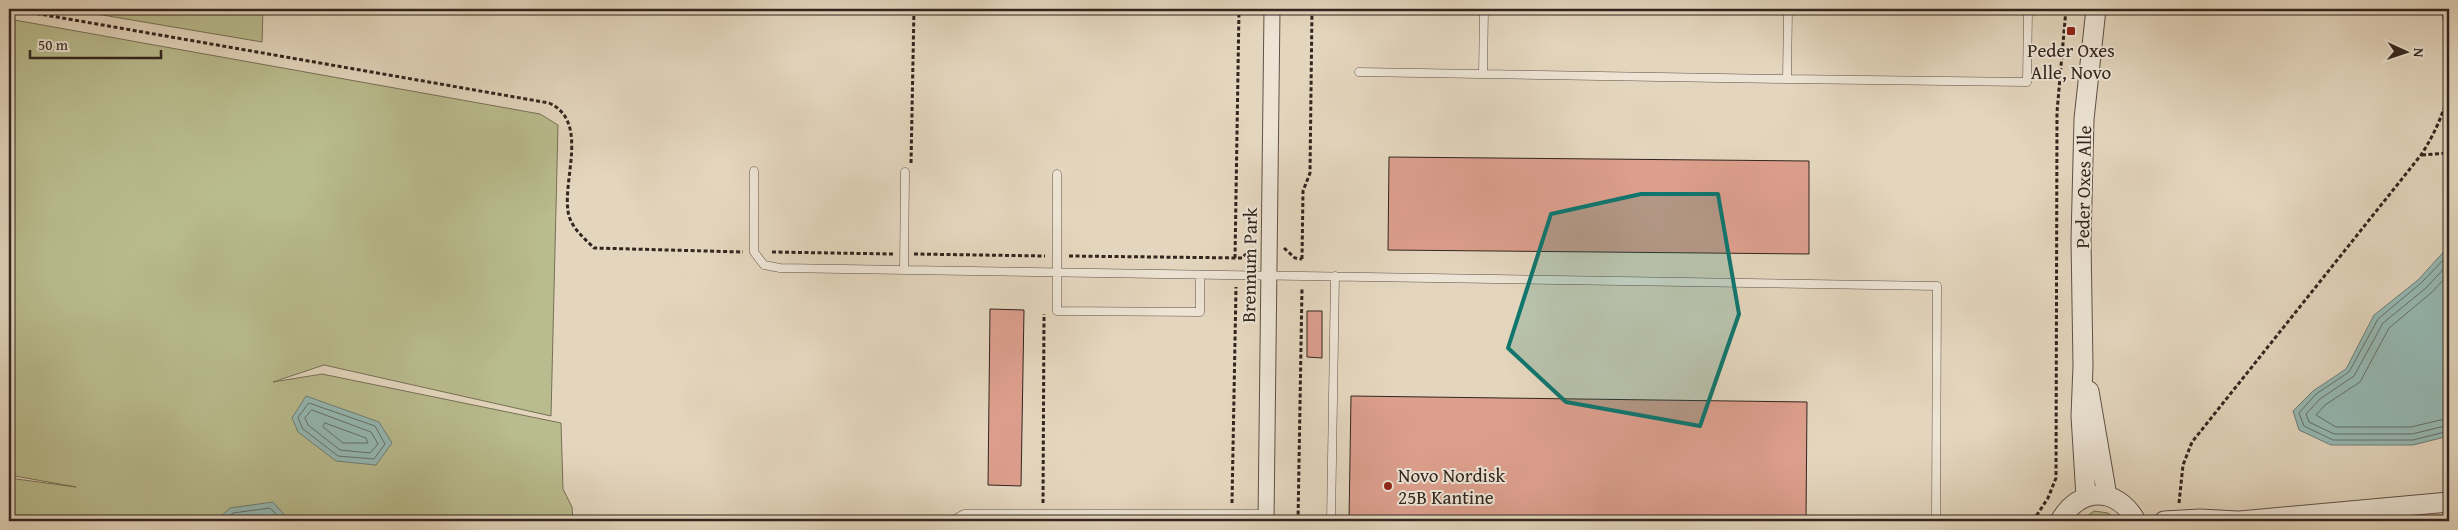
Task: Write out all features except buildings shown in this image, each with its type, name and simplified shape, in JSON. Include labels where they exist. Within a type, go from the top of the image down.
[{"type":"street","name":"Brennum Park","points":[[1266,518],[1272,9]]},
{"type":"street","name":"Peder Oxes Alle","points":[[2086,497],[2081,416],[2083,366],[2081,240],[2084,120],[2096,9]]},
{"type":"street","name":"Peder Oxes Alle","points":[[2083,366],[2094,416],[2107,496]]},
{"type":"street","points":[[2060,521],[2074,502],[2086,497],[2107,496],[2120,501],[2130,511],[2136,521]]},
{"type":"street","points":[[2172,521],[2200,519],[2239,521],[2449,502]]},
{"type":"lane","points":[[1483,74],[1484,9]]},
{"type":"lane","points":[[1787,78],[1788,9]]},
{"type":"lane","points":[[1359,72],[2027,82],[2028,9]]},
{"type":"lane","points":[[754,171],[754,252],[764,265],[771,268],[1938,286],[1936,521]]},
{"type":"lane","points":[[904,270],[908,172]]},
{"type":"lane","points":[[1057,174],[1056,311],[1200,312],[1200,275]]},
{"type":"lane","points":[[1331,521],[1335,276]]},
{"type":"lane","points":[[952,521],[964,514],[1266,518]]},
{"type":"path","points":[[10,9],[549,103],[561,108],[568,119],[572,135],[568,212],[576,230],[594,248],[603,250],[1242,258],[1252,247],[1285,248],[1296,258],[1302,259]]},
{"type":"path","points":[[908,172],[914,9]]},
{"type":"path","points":[[1298,521],[1303,191],[1310,173],[1312,9]]},
{"type":"path","points":[[2033,521],[2048,498],[2056,478],[2057,112],[2066,9]]},
{"type":"path","points":[[2172,521],[2183,465],[2192,442],[2421,155],[2433,136],[2447,97],[2448,46],[2443,9]]},
{"type":"path","points":[[2421,155],[2449,153]]},
{"type":"path","points":[[1040,516],[1044,311]]},
{"type":"highlighted area","points":[[1641,194],[1718,194],[1739,314],[1700,426],[1566,402],[1508,348],[1551,214]]},
{"type":"green space","points":[[67,9],[263,9],[262,42]]},
{"type":"green space","points":[[9,19],[540,114],[558,125],[551,416],[324,365],[273,382],[322,374],[561,423],[563,489],[572,507],[573,521],[9,521],[9,478],[76,487],[9,475]]},
{"type":"green space","points":[[2094,511],[2108,513],[2119,521],[2080,521]]},
{"type":"water","points":[[2449,246],[2449,436],[2413,445],[2331,445],[2299,430],[2293,411],[2313,391],[2346,369],[2374,315],[2418,280]]},
{"type":"water","points":[[306,396],[379,422],[392,443],[376,465],[336,461],[298,432],[292,418]]},
{"type":"water","points":[[273,502],[290,521],[216,521],[230,508]]},
{"type":"place","name":"Peder Oxes Alle, Novo","points":[[2071,31]]},
{"type":"place","name":"Novo Nordisk 25B Kantine","points":[[1388,486]]}]
